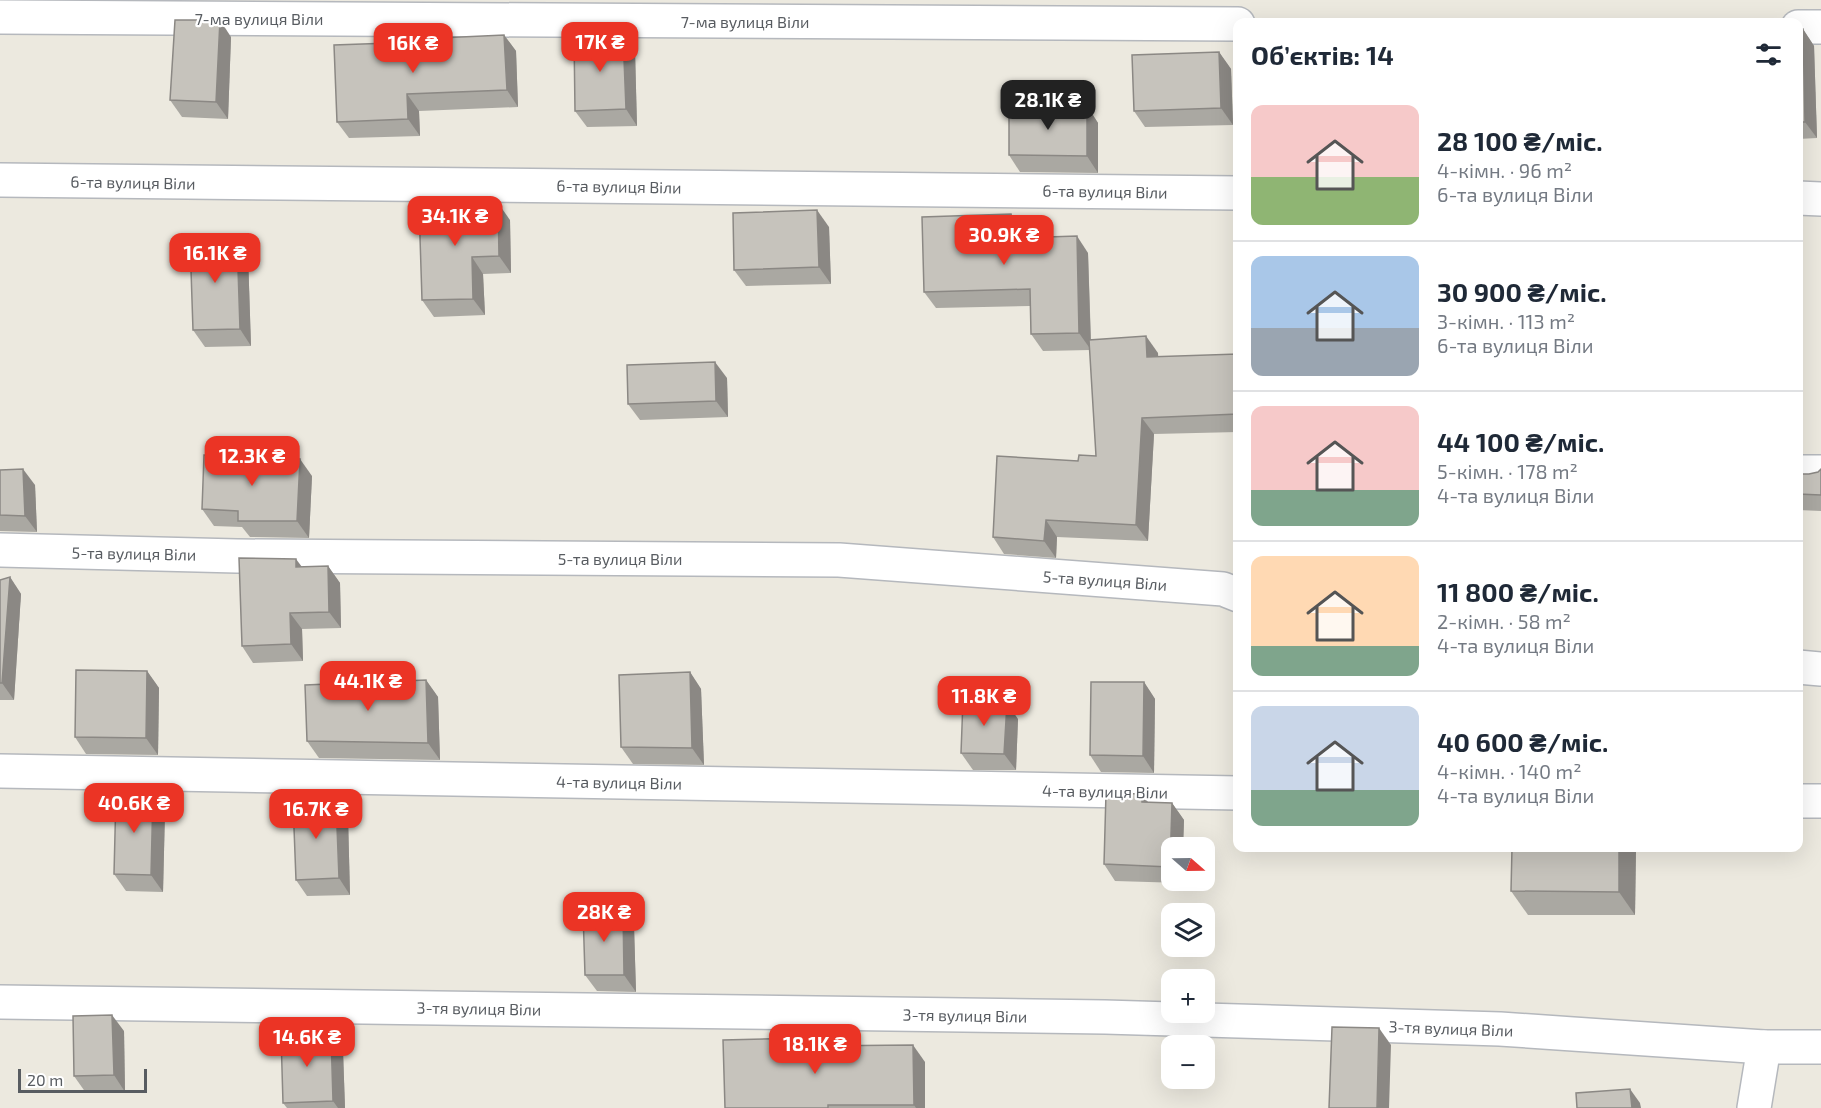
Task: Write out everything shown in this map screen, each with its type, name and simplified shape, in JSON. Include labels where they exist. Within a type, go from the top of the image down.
[{"type":"street","name":"7-ма вулиця Віли","points":[[0,17],[1233,24]]},
{"type":"street","points":[[1803,27],[1821,27]]},
{"type":"street","name":"6-та вулиця Віли","points":[[0,180],[1233,193]]},
{"type":"street","points":[[1803,198],[1821,199]]},
{"type":"street","points":[[1803,472],[1821,472]]},
{"type":"street","name":"5-та вулиця Віли","points":[[0,550],[237,556],[839,560],[1223,588],[1233,593]]},
{"type":"street","points":[[1803,667],[1821,669]]},
{"type":"street","name":"4-та вулиця Віли","points":[[0,771],[1233,793]]},
{"type":"street","points":[[1803,801],[1821,801]]},
{"type":"street","name":"3-тя вулиця Віли","points":[[0,1002],[1129,1018],[1500,1029],[1764,1047],[1821,1047]]},
{"type":"street","points":[[1754,1108],[1764,1047]]},
{"type":"building","points":[[175,20],[220,20],[216,102],[170,100]]},
{"type":"building","points":[[1803,29],[1805,122],[1803,122]]},
{"type":"building","points":[[623,34],[626,109],[575,111],[574,36]]},
{"type":"building","points":[[504,35],[507,90],[407,94],[408,119],[337,122],[334,45],[419,42],[418,39]]},
{"type":"building","points":[[1219,52],[1221,108],[1134,111],[1132,55]]},
{"type":"building","points":[[1009,106],[1087,106],[1087,156],[1009,155]]},
{"type":"building","points":[[498,203],[499,256],[472,257],[473,299],[422,300],[419,206]]},
{"type":"building","points":[[817,210],[819,267],[734,270],[733,213]]},
{"type":"building","points":[[1011,214],[1012,238],[1077,236],[1079,333],[1031,334],[1030,289],[924,292],[922,217]]},
{"type":"building","points":[[237,238],[240,329],[193,330],[190,240]]},
{"type":"building","points":[[1146,336],[1147,357],[1233,354],[1233,414],[1142,418],[1136,525],[1046,520],[1044,541],[993,537],[997,456],[1078,461],[1079,455],[1096,456],[1089,340]]},
{"type":"building","points":[[715,362],[716,401],[628,404],[627,365]]},
{"type":"building","points":[[204,455],[300,459],[297,521],[238,521],[238,511],[202,509]]},
{"type":"building","points":[[23,469],[25,516],[0,515],[0,470]]},
{"type":"building","points":[[1821,469],[1821,495],[1803,494],[1803,474],[1818,472]]},
{"type":"building","points":[[239,558],[296,559],[296,567],[328,566],[329,612],[290,613],[291,644],[242,646]]},
{"type":"building","points":[[10,577],[2,683],[0,683],[0,580]]},
{"type":"building","points":[[76,670],[147,671],[146,738],[75,737]]},
{"type":"building","points":[[690,672],[692,748],[621,747],[619,675]]},
{"type":"building","points":[[426,680],[428,743],[307,741],[305,685]]},
{"type":"building","points":[[1091,682],[1144,682],[1143,756],[1090,755]]},
{"type":"building","points":[[963,700],[1007,703],[1004,754],[961,753]]},
{"type":"building","points":[[1106,793],[1142,794],[1142,802],[1172,803],[1171,837],[1161,837],[1161,867],[1104,864]]},
{"type":"building","points":[[116,794],[153,794],[151,875],[114,874]]},
{"type":"building","points":[[336,801],[339,878],[296,880],[293,802]]},
{"type":"building","points":[[1512,852],[1619,852],[1619,892],[1511,891]]},
{"type":"building","points":[[623,910],[624,975],[585,975],[583,911]]},
{"type":"building","points":[[112,1015],[114,1075],[74,1076],[73,1016]]},
{"type":"building","points":[[1332,1027],[1379,1028],[1377,1108],[1329,1108]]},
{"type":"building","points":[[331,1034],[333,1101],[283,1103],[281,1035]]},
{"type":"building","points":[[809,1038],[809,1046],[913,1045],[914,1105],[725,1108],[723,1040]]},
{"type":"building","points":[[1630,1089],[1632,1108],[1577,1108],[1576,1093]]}]
